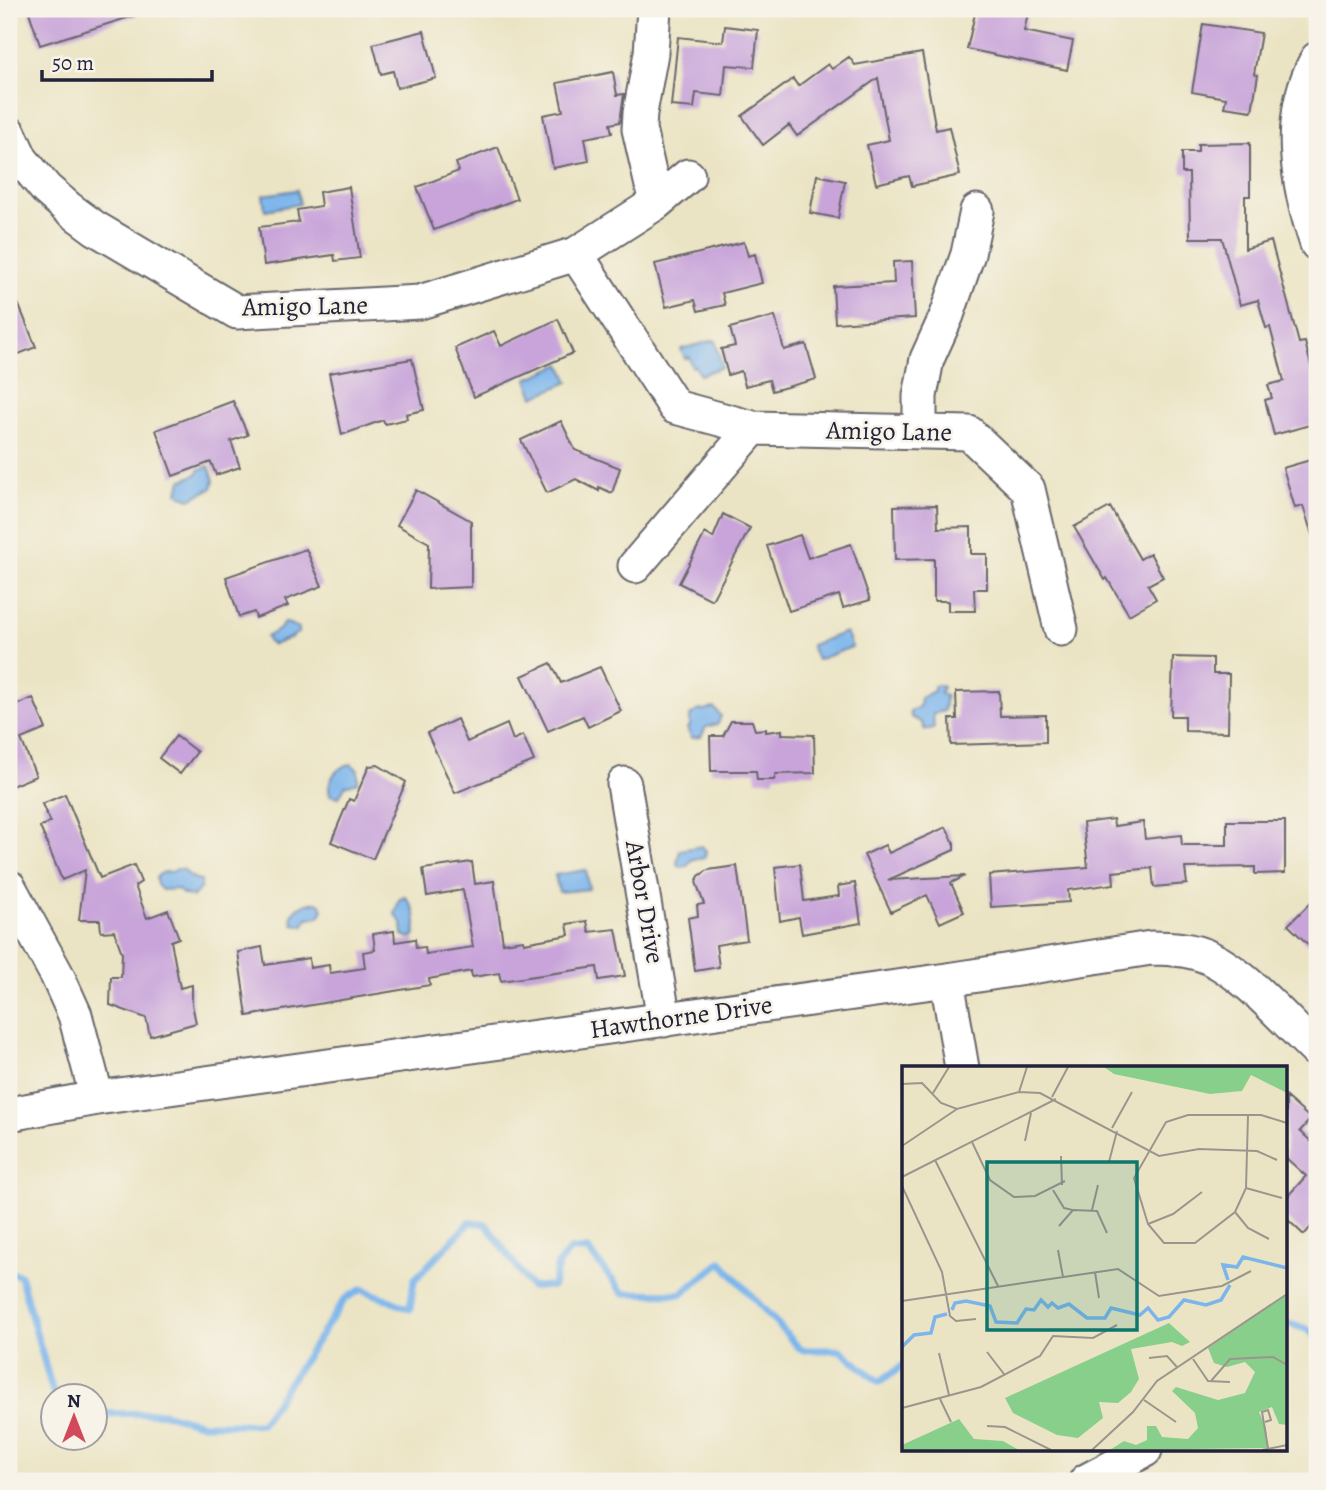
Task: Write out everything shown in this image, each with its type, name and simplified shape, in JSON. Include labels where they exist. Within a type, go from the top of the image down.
[{"type":"street","points":[[654,9],[651,53],[639,129],[656,202]]},
{"type":"street","points":[[1317,59],[1309,73],[1299,108],[1296,143],[1306,210],[1317,244]]},
{"type":"street","name":"Amigo Lane","points":[[9,133],[21,159],[68,208],[95,228],[237,312],[420,302],[576,254],[656,202],[688,176]]},
{"type":"street","points":[[920,432],[920,396],[927,359],[947,315],[968,254],[977,211]]},
{"type":"street","name":"Amigo Lane","points":[[576,254],[675,407],[753,428],[969,433],[1028,489],[1061,629]]},
{"type":"street","points":[[635,566],[753,428]]},
{"type":"street","name":"Arbor Drive","points":[[624,783],[664,1020]]},
{"type":"street","points":[[9,887],[57,975],[75,1015],[97,1098]]},
{"type":"street","name":"Hawthorne Drive","points":[[9,1114],[97,1098],[947,980],[1151,948],[1177,949],[1208,957],[1233,971],[1317,1051]]},
{"type":"street","points":[[947,980],[962,1066]]},
{"type":"street","points":[[1086,1481],[1141,1452]]},
{"type":"water","points":[[297,190],[300,204],[265,210],[263,195]]},
{"type":"water","points":[[715,340],[722,367],[700,375],[695,366],[692,367],[689,357],[685,359],[681,349]]},
{"type":"water","points":[[561,364],[569,382],[534,397],[527,379]]},
{"type":"water","points":[[209,466],[214,480],[212,488],[190,499],[181,496],[178,492],[181,481]]},
{"type":"water","points":[[284,622],[299,628],[299,632],[273,645],[269,643],[266,637],[280,629]]},
{"type":"water","points":[[846,632],[852,647],[817,660],[811,645]]},
{"type":"water","points":[[934,686],[943,687],[940,693],[946,696],[944,711],[933,714],[934,728],[925,730],[921,722],[911,717],[910,711],[921,704],[920,698],[934,691]]},
{"type":"water","points":[[714,708],[721,716],[718,724],[706,727],[701,737],[691,738],[687,728],[690,726],[690,716],[697,711]]},
{"type":"water","points":[[351,764],[358,770],[358,782],[345,786],[339,797],[330,795],[329,785],[333,775]]},
{"type":"water","points":[[702,846],[706,851],[705,857],[693,859],[687,866],[680,867],[677,864],[680,850]]},
{"type":"water","points":[[183,869],[189,876],[201,881],[201,887],[193,897],[177,889],[162,890],[157,885],[156,878],[159,874]]},
{"type":"water","points":[[586,870],[589,889],[559,892],[555,875]]},
{"type":"water","points":[[405,896],[414,910],[416,920],[414,936],[410,938],[403,935],[402,923],[395,914],[399,900]]},
{"type":"water","points":[[317,902],[323,910],[319,917],[308,918],[303,926],[293,924],[292,915],[297,909]]},
{"type":"building","points":[[28,9],[143,9],[143,13],[40,45]]},
{"type":"building","points":[[976,9],[1029,9],[1024,31],[1073,41],[1067,70],[967,49]]},
{"type":"building","points":[[1203,24],[1261,33],[1254,74],[1258,75],[1252,111],[1224,107],[1226,98],[1192,92]]},
{"type":"building","points":[[725,26],[758,30],[754,67],[726,65],[723,96],[696,93],[694,108],[671,106],[678,37],[723,42]]},
{"type":"building","points":[[424,31],[436,78],[397,88],[393,71],[381,74],[373,44]]},
{"type":"building","points":[[922,53],[936,130],[949,127],[960,175],[912,186],[909,176],[876,184],[867,145],[889,140],[878,78],[797,136],[789,125],[763,145],[742,116],[793,79],[798,86],[828,64],[832,69],[849,57],[855,65]]},
{"type":"building","points":[[613,72],[617,95],[624,94],[620,122],[610,124],[612,133],[585,138],[589,161],[553,168],[543,115],[563,111],[557,83]]},
{"type":"building","points":[[1250,143],[1250,196],[1245,196],[1245,249],[1271,241],[1299,343],[1305,342],[1317,390],[1317,423],[1274,435],[1265,400],[1272,398],[1268,385],[1284,381],[1270,327],[1266,328],[1258,300],[1240,305],[1222,238],[1190,238],[1189,173],[1182,173],[1182,152],[1198,152],[1198,144]]},
{"type":"building","points":[[498,147],[517,199],[434,230],[417,187],[459,171],[456,163]]},
{"type":"building","points":[[817,175],[845,181],[838,218],[810,213]]},
{"type":"building","points":[[349,187],[360,258],[335,261],[334,255],[264,265],[259,227],[299,222],[297,210],[321,206],[319,192]]},
{"type":"building","points":[[744,242],[748,256],[755,254],[762,283],[722,293],[725,305],[698,311],[695,300],[666,307],[655,264]]},
{"type":"building","points":[[912,261],[915,318],[835,323],[833,286],[894,283],[893,262]]},
{"type":"building","points":[[9,281],[36,347],[9,358]]},
{"type":"building","points":[[775,316],[784,350],[806,344],[816,379],[772,391],[769,380],[745,386],[741,371],[728,375],[721,349],[735,346],[730,328]]},
{"type":"building","points":[[558,319],[573,353],[474,397],[455,348],[494,331],[501,346]]},
{"type":"building","points":[[412,359],[424,410],[406,414],[407,419],[385,424],[383,420],[342,435],[329,373]]},
{"type":"building","points":[[233,401],[248,435],[231,441],[240,467],[216,475],[211,462],[173,476],[156,430]]},
{"type":"building","points":[[561,421],[575,450],[620,468],[612,493],[599,487],[599,491],[576,479],[547,493],[521,440]]},
{"type":"building","points":[[1317,458],[1317,538],[1313,538],[1303,506],[1295,508],[1283,468]]},
{"type":"building","points":[[416,490],[471,521],[471,587],[428,589],[429,543],[397,525]]},
{"type":"building","points":[[937,505],[938,528],[971,527],[971,554],[987,554],[987,589],[974,589],[975,611],[948,611],[948,601],[934,601],[934,559],[895,560],[894,506]]},
{"type":"building","points":[[1110,507],[1140,559],[1150,553],[1163,577],[1148,585],[1156,599],[1129,615],[1074,527]]},
{"type":"building","points":[[723,514],[750,528],[712,600],[679,583],[705,533],[713,538]]},
{"type":"building","points":[[800,535],[808,558],[851,544],[870,600],[843,608],[839,595],[789,611],[767,546]]},
{"type":"building","points":[[306,549],[322,586],[285,600],[288,606],[256,618],[254,612],[239,617],[226,577]]},
{"type":"building","points":[[1173,657],[1213,658],[1213,674],[1229,674],[1228,732],[1185,731],[1185,716],[1171,716]]},
{"type":"building","points":[[551,663],[561,683],[600,667],[621,711],[588,727],[583,716],[548,731],[522,676]]},
{"type":"building","points":[[999,691],[1000,716],[1046,715],[1046,742],[951,745],[950,719],[957,719],[956,692]]},
{"type":"building","points":[[33,698],[46,729],[21,739],[36,776],[9,787],[9,708]]},
{"type":"building","points":[[457,719],[467,742],[507,724],[513,740],[523,735],[534,761],[455,793],[427,733]]},
{"type":"building","points":[[731,721],[752,721],[755,730],[766,729],[766,732],[782,730],[782,734],[814,735],[815,773],[776,774],[774,780],[757,780],[756,771],[711,771],[710,736],[723,736]]},
{"type":"building","points":[[176,736],[197,752],[180,774],[159,758]]},
{"type":"building","points":[[378,765],[406,782],[373,859],[331,842],[349,799],[354,801],[369,766]]},
{"type":"building","points":[[65,794],[100,878],[134,865],[141,882],[135,886],[147,918],[168,910],[179,938],[171,941],[180,988],[192,985],[196,1023],[150,1036],[146,1018],[110,1005],[111,977],[121,977],[122,953],[114,931],[101,932],[100,920],[79,920],[85,870],[62,880],[40,827],[50,822],[42,804]]},
{"type":"building","points":[[1113,819],[1114,826],[1143,822],[1145,839],[1181,835],[1182,845],[1227,845],[1227,821],[1285,821],[1285,873],[1255,874],[1255,867],[1185,868],[1187,884],[1154,887],[1152,868],[1113,872],[1114,884],[1068,890],[1069,902],[991,907],[989,875],[1088,867],[1083,823]]},
{"type":"building","points":[[946,827],[954,843],[954,850],[888,880],[965,876],[951,883],[964,912],[940,923],[927,895],[891,912],[864,855],[885,845],[889,853]]},
{"type":"building","points":[[472,862],[475,884],[494,881],[503,943],[523,940],[524,943],[569,935],[567,924],[587,921],[589,932],[616,929],[625,976],[599,980],[597,967],[501,981],[499,973],[472,977],[471,971],[429,979],[430,985],[247,1016],[238,952],[262,947],[265,965],[309,958],[310,968],[329,965],[330,973],[365,968],[363,952],[375,950],[373,934],[394,931],[395,942],[415,939],[416,948],[425,947],[426,954],[473,947],[463,890],[427,896],[423,869]]},
{"type":"building","points":[[800,864],[804,901],[839,896],[838,886],[855,883],[861,923],[802,934],[799,917],[780,921],[775,867]]},
{"type":"building","points":[[737,866],[747,940],[716,945],[719,967],[695,971],[688,918],[698,916],[697,905],[704,904],[696,882],[699,876],[708,870]]},
{"type":"building","points":[[1317,896],[1317,953],[1288,925]]},
{"type":"building","points":[[1288,1099],[1311,1119],[1300,1131],[1317,1147],[1317,1220],[1304,1235],[1288,1220],[1288,1196],[1306,1176],[1288,1160]]},
{"type":"waterway","points":[[108,1414],[162,1413],[203,1424],[261,1424],[345,1299],[362,1289],[410,1309],[414,1280],[470,1222],[486,1224],[531,1287],[553,1286],[558,1264],[570,1250],[588,1250],[623,1293],[681,1294],[721,1262],[801,1350],[840,1350],[879,1382],[902,1366]]},
{"type":"waterway","points":[[9,1273],[20,1275],[50,1382]]},
{"type":"waterway","points":[[1288,1324],[1309,1330],[1317,1339]]}]
